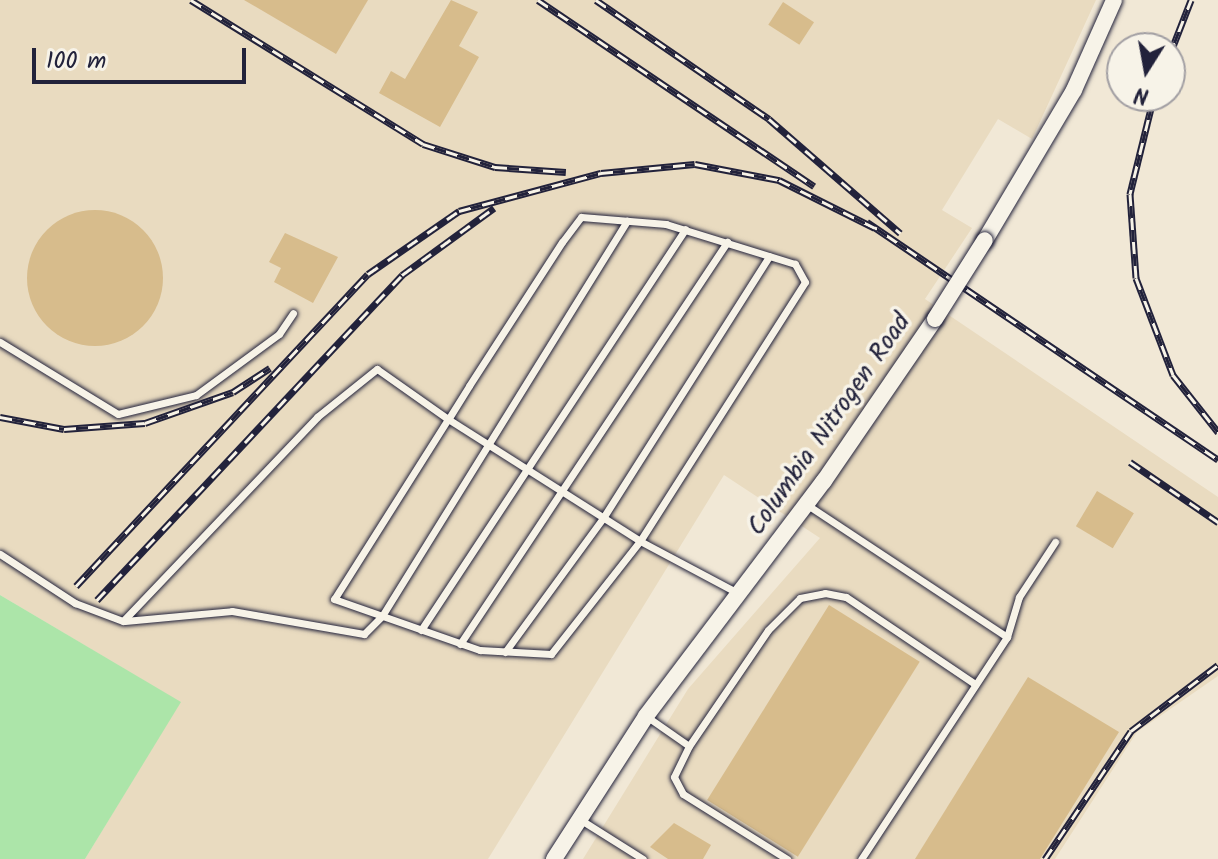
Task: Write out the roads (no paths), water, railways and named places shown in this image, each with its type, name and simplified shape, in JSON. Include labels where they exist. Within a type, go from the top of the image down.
[{"type":"street","name":"Columbia Nitrogen Road","points":[[554,859],[646,716],[806,504],[935,319],[1074,90],[1114,0]]},
{"type":"lane","points":[[581,217],[627,221],[685,229],[795,264],[805,282],[640,541],[551,654],[505,652],[460,644],[334,599],[581,217]]},
{"type":"lane","points":[[0,554],[75,603],[123,621],[232,611],[364,634],[382,616],[627,221]]},
{"type":"lane","points":[[421,630],[523,467],[685,229]]},
{"type":"lane","points":[[460,644],[559,489],[727,242]]},
{"type":"lane","points":[[505,652],[603,518],[769,256]]},
{"type":"lane","points":[[0,342],[118,414],[196,395],[279,334],[293,313]]},
{"type":"lane","points":[[123,621],[317,417],[377,369],[489,446],[640,541],[738,593]]},
{"type":"lane","points":[[806,504],[1007,637]]},
{"type":"lane","points":[[861,859],[1007,637],[1019,597],[1055,542]]},
{"type":"lane","points":[[787,859],[683,794],[674,777],[689,746],[768,630],[800,598],[846,597],[975,684]]},
{"type":"lane","points":[[646,716],[689,746]]},
{"type":"lane","points":[[579,819],[643,859]]},
{"type":"railway","points":[[191,0],[423,144],[495,167],[566,172]]},
{"type":"railway","points":[[538,0],[814,186]]},
{"type":"railway","points":[[596,0],[769,119],[900,233]]},
{"type":"railway","points":[[1179,32],[1191,0]]},
{"type":"railway","points":[[1150,112],[1130,194],[1136,278],[1173,375],[1218,432]]},
{"type":"railway","points":[[76,586],[368,274],[459,211],[601,173],[695,164],[779,180],[875,228]]},
{"type":"railway","points":[[97,600],[402,275],[494,208]]},
{"type":"railway","points":[[867,222],[1218,460]]},
{"type":"railway","points":[[0,417],[64,429],[145,423],[233,392],[270,368]]},
{"type":"railway","points":[[1130,462],[1218,522]]},
{"type":"railway","points":[[1045,859],[1131,731],[1218,665]]}]
